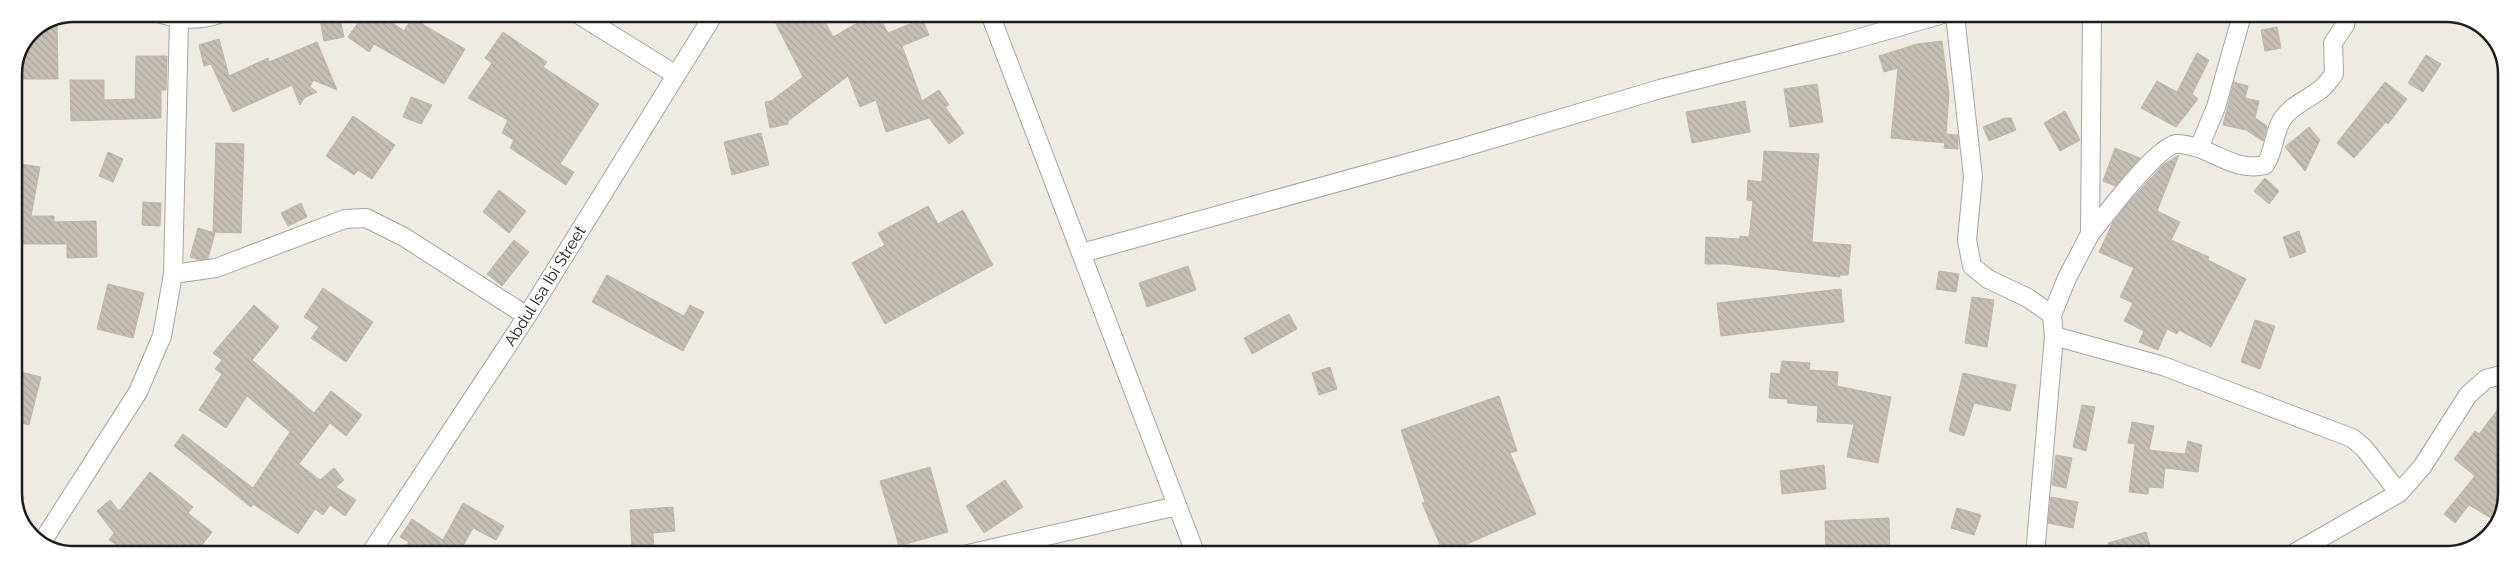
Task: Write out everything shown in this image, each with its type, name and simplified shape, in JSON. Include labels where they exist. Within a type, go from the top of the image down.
[{"type":"street","points":[[45,537],[138,392],[162,336],[173,274],[179,22]]},
{"type":"street","points":[[591,22],[676,75]]},
{"type":"street","name":"Abdul Isa Ibi Street","points":[[375,546],[527,316],[709,22]]},
{"type":"street","points":[[993,22],[1193,546]]},
{"type":"street","points":[[1082,253],[1458,149],[1660,89],[1842,43],[1916,22]]},
{"type":"street","points":[[1956,22],[1973,177],[1967,240],[1972,266],[1988,278],[2028,298],[2052,315]]},
{"type":"street","points":[[2090,234],[2092,22]]},
{"type":"street","points":[[2199,148],[2216,107],[2240,22]]},
{"type":"street","points":[[2036,546],[2054,336],[2052,315],[2066,278],[2090,234],[2134,180],[2161,152],[2176,144],[2199,148],[2252,169],[2265,165],[2272,155],[2277,132],[2283,118],[2292,109],[2323,88],[2334,74],[2333,43],[2346,22]]},
{"type":"street","points":[[173,274],[216,268],[345,219],[366,218],[404,237],[527,316]]},
{"type":"street","points":[[2054,336],[2163,366],[2352,438],[2368,453],[2399,493]]},
{"type":"street","points":[[2308,546],[2399,493],[2422,467],[2468,395],[2486,380],[2498,376]]},
{"type":"street","points":[[1003,546],[1177,506]]},
{"type":"building","points":[[320,22],[341,22],[344,37],[324,41]]},
{"type":"building","points":[[358,22],[391,22],[404,31],[410,22],[419,22],[465,49],[444,84],[374,44],[369,52],[348,37]]},
{"type":"building","points":[[775,22],[825,22],[833,37],[859,22],[882,22],[888,33],[915,22],[923,22],[929,35],[902,46],[922,101],[939,90],[949,105],[945,107],[964,133],[949,144],[929,118],[886,132],[876,100],[860,107],[848,76],[788,121],[788,124],[770,128],[765,102],[771,101],[803,77]]},
{"type":"building","points":[[57,26],[58,79],[22,79],[26,55],[31,46],[46,31]]},
{"type":"building","points":[[2277,27],[2281,48],[2265,51],[2261,30]]},
{"type":"building","points":[[503,32],[547,62],[543,67],[599,104],[560,164],[574,172],[566,185],[510,148],[514,140],[502,133],[508,120],[468,98],[492,63],[485,58]]},
{"type":"building","points":[[219,39],[229,76],[268,58],[269,62],[317,42],[337,90],[313,80],[310,87],[317,92],[304,98],[300,105],[292,85],[233,112],[211,64],[204,66],[199,45]]},
{"type":"building","points":[[1942,41],[1949,94],[1946,134],[1958,135],[1958,149],[1944,148],[1945,143],[1891,138],[1898,68],[1884,72],[1879,56],[1917,44]]},
{"type":"building","points":[[2197,53],[2209,60],[2192,94],[2198,99],[2176,127],[2141,108],[2157,81],[2177,92]]},
{"type":"building","points":[[2426,55],[2441,64],[2423,92],[2408,83]]},
{"type":"building","points":[[136,56],[167,56],[166,90],[161,90],[161,118],[71,121],[70,80],[104,80],[104,100],[135,99]]},
{"type":"building","points":[[2234,82],[2248,86],[2245,98],[2259,101],[2255,118],[2267,126],[2263,141],[2246,130],[2223,125]]},
{"type":"building","points":[[2385,82],[2407,99],[2388,124],[2386,122],[2354,158],[2337,143]]},
{"type":"building","points":[[1817,84],[1823,122],[1790,127],[1784,89]]},
{"type":"building","points":[[411,97],[432,105],[421,124],[403,117]]},
{"type":"building","points":[[1745,101],[1750,132],[1692,143],[1686,112]]},
{"type":"building","points":[[2065,111],[2080,140],[2060,151],[2044,123]]},
{"type":"building","points":[[353,116],[395,145],[372,179],[358,170],[354,175],[326,156]]},
{"type":"building","points":[[2005,118],[2011,118],[2016,130],[1989,141],[1983,127]]},
{"type":"building","points":[[2309,127],[2320,140],[2305,171],[2285,147]]},
{"type":"building","points":[[761,133],[769,165],[732,175],[724,142]]},
{"type":"building","points":[[216,143],[244,144],[241,233],[213,232]]},
{"type":"building","points":[[2115,148],[2140,158],[2115,186],[2103,181]]},
{"type":"building","points":[[1764,151],[1819,154],[1812,242],[1851,245],[1848,275],[1839,275],[1840,277],[1725,264],[1705,264],[1706,237],[1740,239],[1740,236],[1749,237],[1753,201],[1747,200],[1748,180],[1762,182]]},
{"type":"building","points":[[108,152],[123,159],[113,182],[99,176]]},
{"type":"building","points":[[2179,155],[2157,211],[2180,222],[2171,240],[2209,257],[2208,260],[2246,279],[2211,347],[2179,330],[2177,334],[2167,329],[2158,350],[2139,342],[2144,331],[2124,321],[2133,303],[2120,297],[2134,268],[2099,252],[2113,222],[2126,205],[2163,165]]},
{"type":"building","points":[[22,164],[40,167],[31,216],[54,216],[54,222],[96,221],[97,257],[67,258],[67,244],[22,244]]},
{"type":"building","points":[[2265,178],[2279,191],[2269,204],[2254,191]]},
{"type":"building","points":[[499,190],[526,211],[509,233],[483,212]]},
{"type":"building","points":[[143,202],[161,203],[160,226],[142,225]]},
{"type":"building","points":[[301,203],[307,217],[288,226],[281,213]]},
{"type":"building","points":[[928,206],[938,224],[963,210],[993,265],[885,324],[852,263],[885,245],[878,233]]},
{"type":"building","points":[[198,228],[215,233],[208,258],[200,260],[190,257]]},
{"type":"building","points":[[2299,231],[2306,252],[2290,258],[2283,237]]},
{"type":"building","points":[[514,240],[529,252],[502,286],[487,274]]},
{"type":"building","points":[[1188,266],[1196,290],[1147,307],[1139,283]]},
{"type":"building","points":[[1939,271],[1959,274],[1956,292],[1936,289]]},
{"type":"building","points":[[607,275],[684,316],[690,305],[704,312],[683,351],[592,302]]},
{"type":"building","points":[[108,284],[144,293],[133,338],[97,329]]},
{"type":"building","points":[[323,288],[373,322],[346,362],[311,338],[319,327],[304,317]]},
{"type":"building","points":[[1841,289],[1844,322],[1721,336],[1717,303]]},
{"type":"building","points":[[1972,297],[1994,300],[1987,347],[1965,343]]},
{"type":"building","points":[[254,305],[279,327],[252,360],[314,413],[331,391],[362,415],[346,436],[330,423],[299,464],[320,480],[334,468],[344,480],[336,487],[356,500],[345,516],[330,505],[323,515],[315,509],[298,534],[253,504],[251,507],[174,446],[183,434],[253,488],[290,432],[247,396],[226,428],[199,410],[222,374],[215,369],[222,360],[213,353]]},
{"type":"building","points":[[1289,314],[1297,329],[1252,354],[1244,338]]},
{"type":"building","points":[[2255,320],[2275,326],[2260,369],[2241,362]]},
{"type":"building","points":[[1782,361],[1810,363],[1809,370],[1838,372],[1837,386],[1891,397],[1878,463],[1847,457],[1854,424],[1817,422],[1818,406],[1787,403],[1788,399],[1769,398],[1771,373],[1780,374]]},
{"type":"building","points":[[1330,367],[1337,389],[1319,395],[1312,373]]},
{"type":"building","points":[[23,372],[41,377],[29,425],[23,423]]},
{"type":"building","points":[[1963,373],[2016,385],[2010,411],[1974,403],[1964,436],[1949,431]]},
{"type":"building","points":[[1499,396],[1517,451],[1510,453],[1536,514],[1462,546],[1441,546],[1422,503],[1425,502],[1401,430]]},
{"type":"building","points":[[2082,405],[2095,407],[2086,451],[2073,447]]},
{"type":"building","points":[[2498,409],[2498,494],[2495,511],[2491,518],[2469,505],[2455,523],[2444,514],[2475,476],[2454,459],[2475,431],[2479,434]]},
{"type":"building","points":[[2132,422],[2154,426],[2149,450],[2185,454],[2188,441],[2202,445],[2198,472],[2165,468],[2163,488],[2149,487],[2148,494],[2129,492],[2135,444],[2128,443]]},
{"type":"building","points":[[2056,455],[2072,458],[2066,488],[2052,485]]},
{"type":"building","points":[[1824,465],[1826,489],[1782,494],[1780,471]]},
{"type":"building","points":[[930,467],[948,532],[899,546],[880,481]]},
{"type":"building","points":[[150,472],[193,507],[188,513],[212,532],[201,546],[116,546],[109,540],[114,533],[97,511],[110,500],[119,511]]},
{"type":"building","points":[[1005,480],[1023,507],[984,533],[966,506]]},
{"type":"building","points":[[2051,497],[2078,502],[2073,528],[2048,523]]},
{"type":"building","points":[[463,503],[504,526],[496,540],[473,528],[463,546],[406,546],[409,542],[400,537],[412,519],[443,540]]},
{"type":"building","points":[[673,507],[675,531],[653,533],[654,546],[632,546],[630,510]]},
{"type":"building","points":[[1957,508],[1981,515],[1974,535],[1951,528]]},
{"type":"building","points":[[1889,518],[1890,546],[1826,546],[1825,521]]},
{"type":"building","points":[[2146,532],[2150,546],[2109,546],[2108,543]]}]
